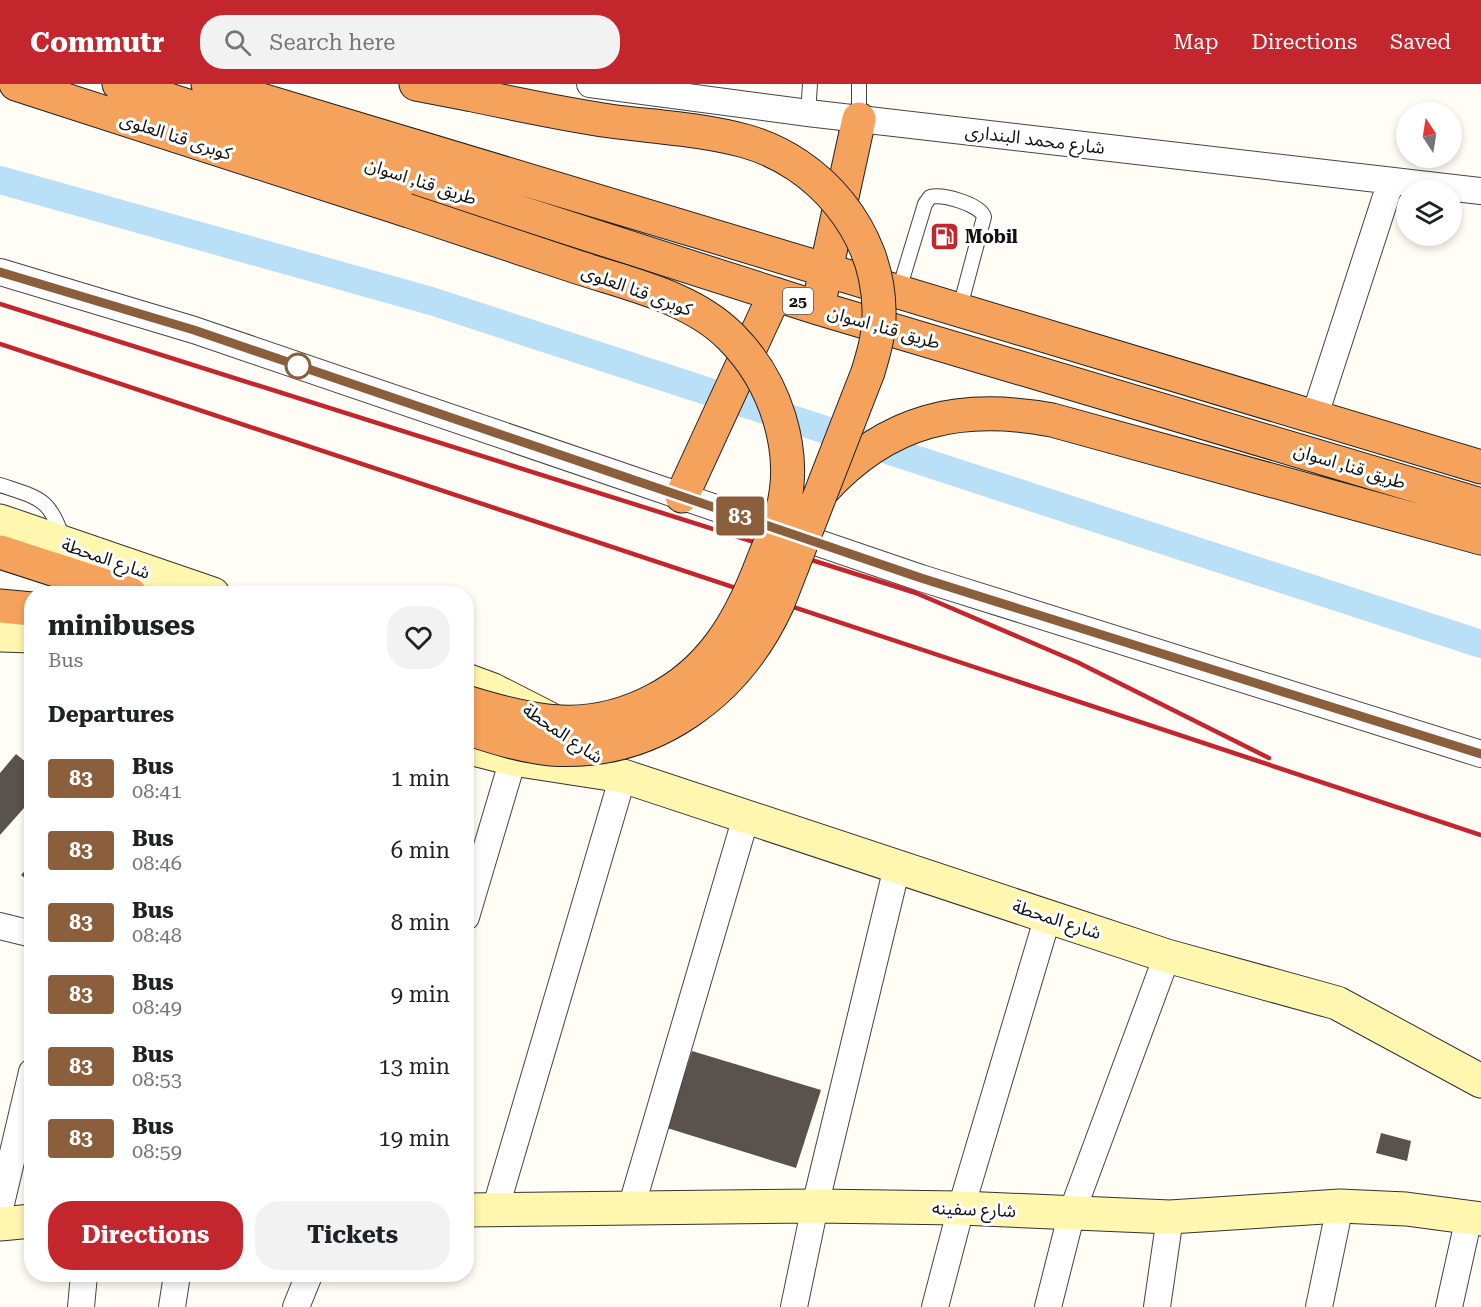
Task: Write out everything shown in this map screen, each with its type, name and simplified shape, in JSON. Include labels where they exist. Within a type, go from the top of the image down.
[{"type":"highway","name":"كوبرى قنا العلوى","points":[[16,84],[406,210],[658,295],[704,315],[730,335],[762,378],[779,416],[786,447],[787,479],[782,511],[744,608],[724,643],[704,666],[681,685],[654,701],[626,712],[571,722],[546,723],[521,719],[474,704]]},
{"type":"highway","name":"طريق قنا, اسوان","points":[[119,84],[818,308],[1481,505]]},
{"type":"highway","name":"طريق قنا, اسوان","points":[[208,84],[1481,467]]},
{"type":"highway","points":[[416,84],[570,115],[746,141],[780,155],[811,176],[834,196],[853,221],[868,250],[876,279],[879,311],[877,342],[868,372],[823,490],[764,633],[747,659],[725,683],[696,707],[663,727],[627,740],[590,748],[551,749],[514,743],[474,730]]},
{"type":"highway","points":[[818,308],[859,119]]},
{"type":"highway","points":[[888,328],[898,293]]},
{"type":"highway","points":[[682,496],[775,294]]},
{"type":"highway","points":[[949,346],[959,311]]},
{"type":"highway","points":[[823,490],[862,453],[910,427],[936,418],[994,413],[1052,420],[1481,538]]},
{"type":"highway","points":[[0,552],[105,586]]},
{"type":"highway","points":[[0,606],[24,608]]},
{"type":"street","name":"شارع محمد البندارى","points":[[590,84],[808,113],[1481,191]]},
{"type":"street","points":[[1314,418],[1391,181]]},
{"type":"street","points":[[0,272],[194,330],[921,578],[1481,754]]},
{"type":"street","name":"شارع المحطة","points":[[0,521],[189,586]]},
{"type":"street","points":[[0,635],[24,636]]},
{"type":"street","name":"شارع المحطة","points":[[474,684],[540,713],[583,742],[623,776]]},
{"type":"street","name":"شارع المحطة","points":[[474,749],[513,759],[623,776],[1167,956],[1337,1003],[1481,1081]]},
{"type":"street","points":[[474,890],[513,759]]},
{"type":"street","points":[[481,1210],[623,776]]},
{"type":"street","points":[[631,1208],[746,817]]},
{"type":"street","points":[[794,1307],[815,1206],[897,867]]},
{"type":"street","points":[[935,1307],[960,1208],[1048,916]]},
{"type":"street","points":[[0,926],[24,932]]},
{"type":"street","points":[[1048,1307],[1072,1212],[1167,956]]},
{"type":"street","points":[[0,1208],[24,1106]]},
{"type":"street","name":"شارع سفينه","points":[[481,1210],[815,1206],[960,1208],[1170,1217],[1340,1206],[1406,1209],[1475,1218]]},
{"type":"street","points":[[1319,1307],[1340,1206]]},
{"type":"street","points":[[1157,1307],[1170,1217]]},
{"type":"street","points":[[1449,1307],[1475,1218]]},
{"type":"street","points":[[0,1224],[24,1222]]},
{"type":"street","points":[[81,1307],[83,1282]]},
{"type":"street","points":[[172,1307],[176,1282]]},
{"type":"street","points":[[296,1307],[306,1282]]},
{"type":"lane","points":[[808,113],[810,84]]},
{"type":"lane","points":[[859,84],[859,119]]},
{"type":"lane","points":[[898,293],[925,204],[930,197],[939,196],[978,208],[984,217],[959,311]]},
{"type":"lane","points":[[0,485],[33,496],[49,508],[56,516],[64,544]]},
{"type":"building","points":[[16,754],[24,760],[24,808],[0,835],[0,773]]},
{"type":"building","points":[[692,1051],[821,1090],[796,1168],[667,1128]]},
{"type":"building","points":[[1381,1133],[1411,1141],[1407,1161],[1376,1153]]},
{"type":"waterway","points":[[0,180],[431,301],[1481,644]]},
{"type":"railway","points":[[0,304],[916,593],[1077,662],[1269,758]]},
{"type":"railway","points":[[0,344],[1481,835]]},
{"type":"bus line","name":"83","points":[[0,272],[194,330],[921,578],[1481,754]]},
{"type":"place","name":"Mobil","points":[[944,236]]}]
